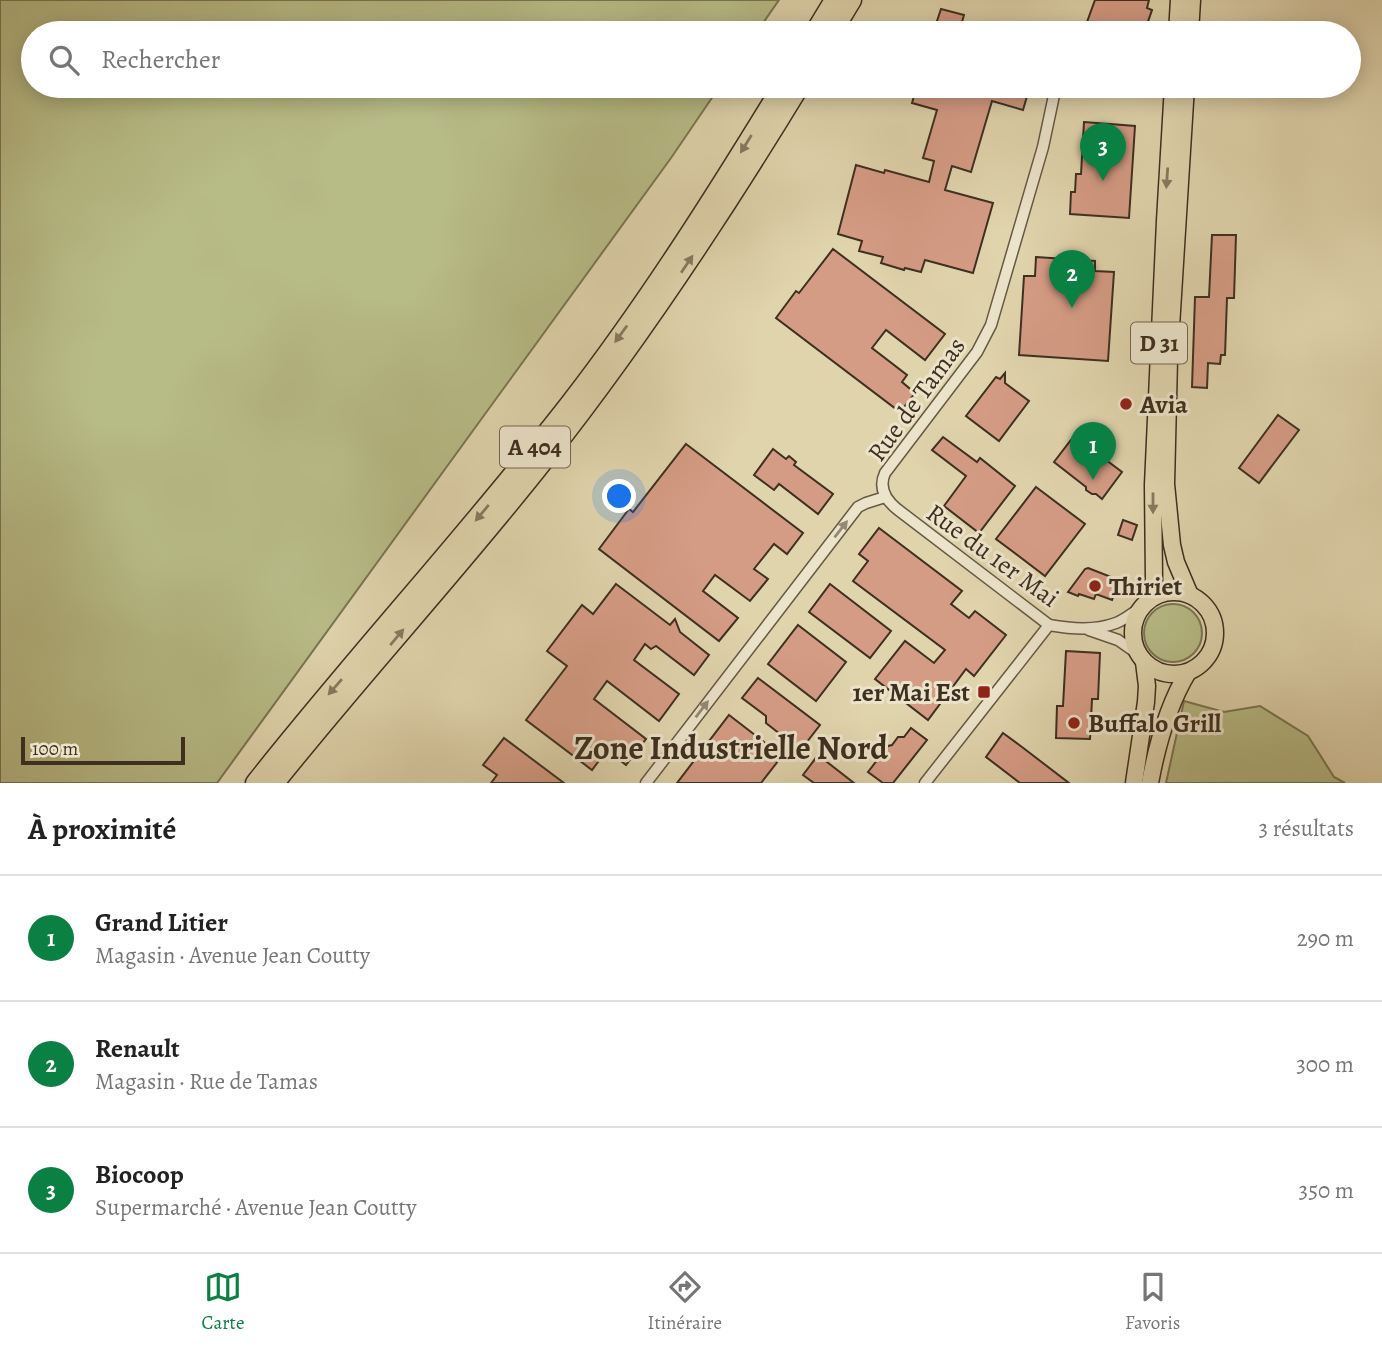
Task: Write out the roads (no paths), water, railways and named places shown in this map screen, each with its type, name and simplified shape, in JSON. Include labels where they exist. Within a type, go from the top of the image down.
[{"type":"highway","points":[[821,21],[834,0]]},
{"type":"highway","points":[[839,21],[852,0]]},
{"type":"highway","name":"A 404","points":[[255,783],[491,502],[580,390],[685,240],[774,98]]},
{"type":"highway","name":"A 404","points":[[275,783],[502,512],[584,409],[697,250],[793,98]]},
{"type":"main road","points":[[1178,21],[1179,0]]},
{"type":"main road","points":[[1191,21],[1192,0]]},
{"type":"main road","name":"D 31","points":[[1144,604],[1154,580],[1153,471],[1172,98]]},
{"type":"main road","name":"D 31","points":[[1185,98],[1169,359],[1166,484],[1172,545],[1190,595]]},
{"type":"main road","points":[[1134,783],[1147,686],[1141,658],[1133,643],[1135,619],[1144,604],[1157,595],[1168,592],[1190,595],[1209,610],[1214,621],[1213,646],[1208,657],[1199,666],[1188,672],[1164,673],[1153,669],[1141,658]]},
{"type":"main road","points":[[1150,783],[1174,700],[1188,672]]},
{"type":"street","name":"Rue de Tamas","points":[[646,783],[858,507],[885,497],[882,480],[885,473],[977,352],[991,325],[1043,147],[1053,98]]},
{"type":"street","name":"Rue du 1er Mai","points":[[885,497],[1049,625],[1085,629],[1118,640],[1141,658]]},
{"type":"street","name":"Rue du 1er Mai","points":[[1085,629],[1117,622],[1144,604]]},
{"type":"street","points":[[925,783],[1049,625]]},
{"type":"place","name":"Biocoop","points":[[1103,181]]},
{"type":"place","name":"Renault","points":[[1072,308]]},
{"type":"place","name":"Avia","points":[[1126,404]]},
{"type":"place","name":"Grand Litier","points":[[1093,480]]},
{"type":"place","name":"Thiriet","points":[[1095,586]]},
{"type":"place","name":"1er Mai Est","points":[[984,692]]},
{"type":"place","name":"Buffalo Grill","points":[[1074,723]]},
{"type":"district","name":"Zone Industrielle Nord","points":[[731,747]]}]
